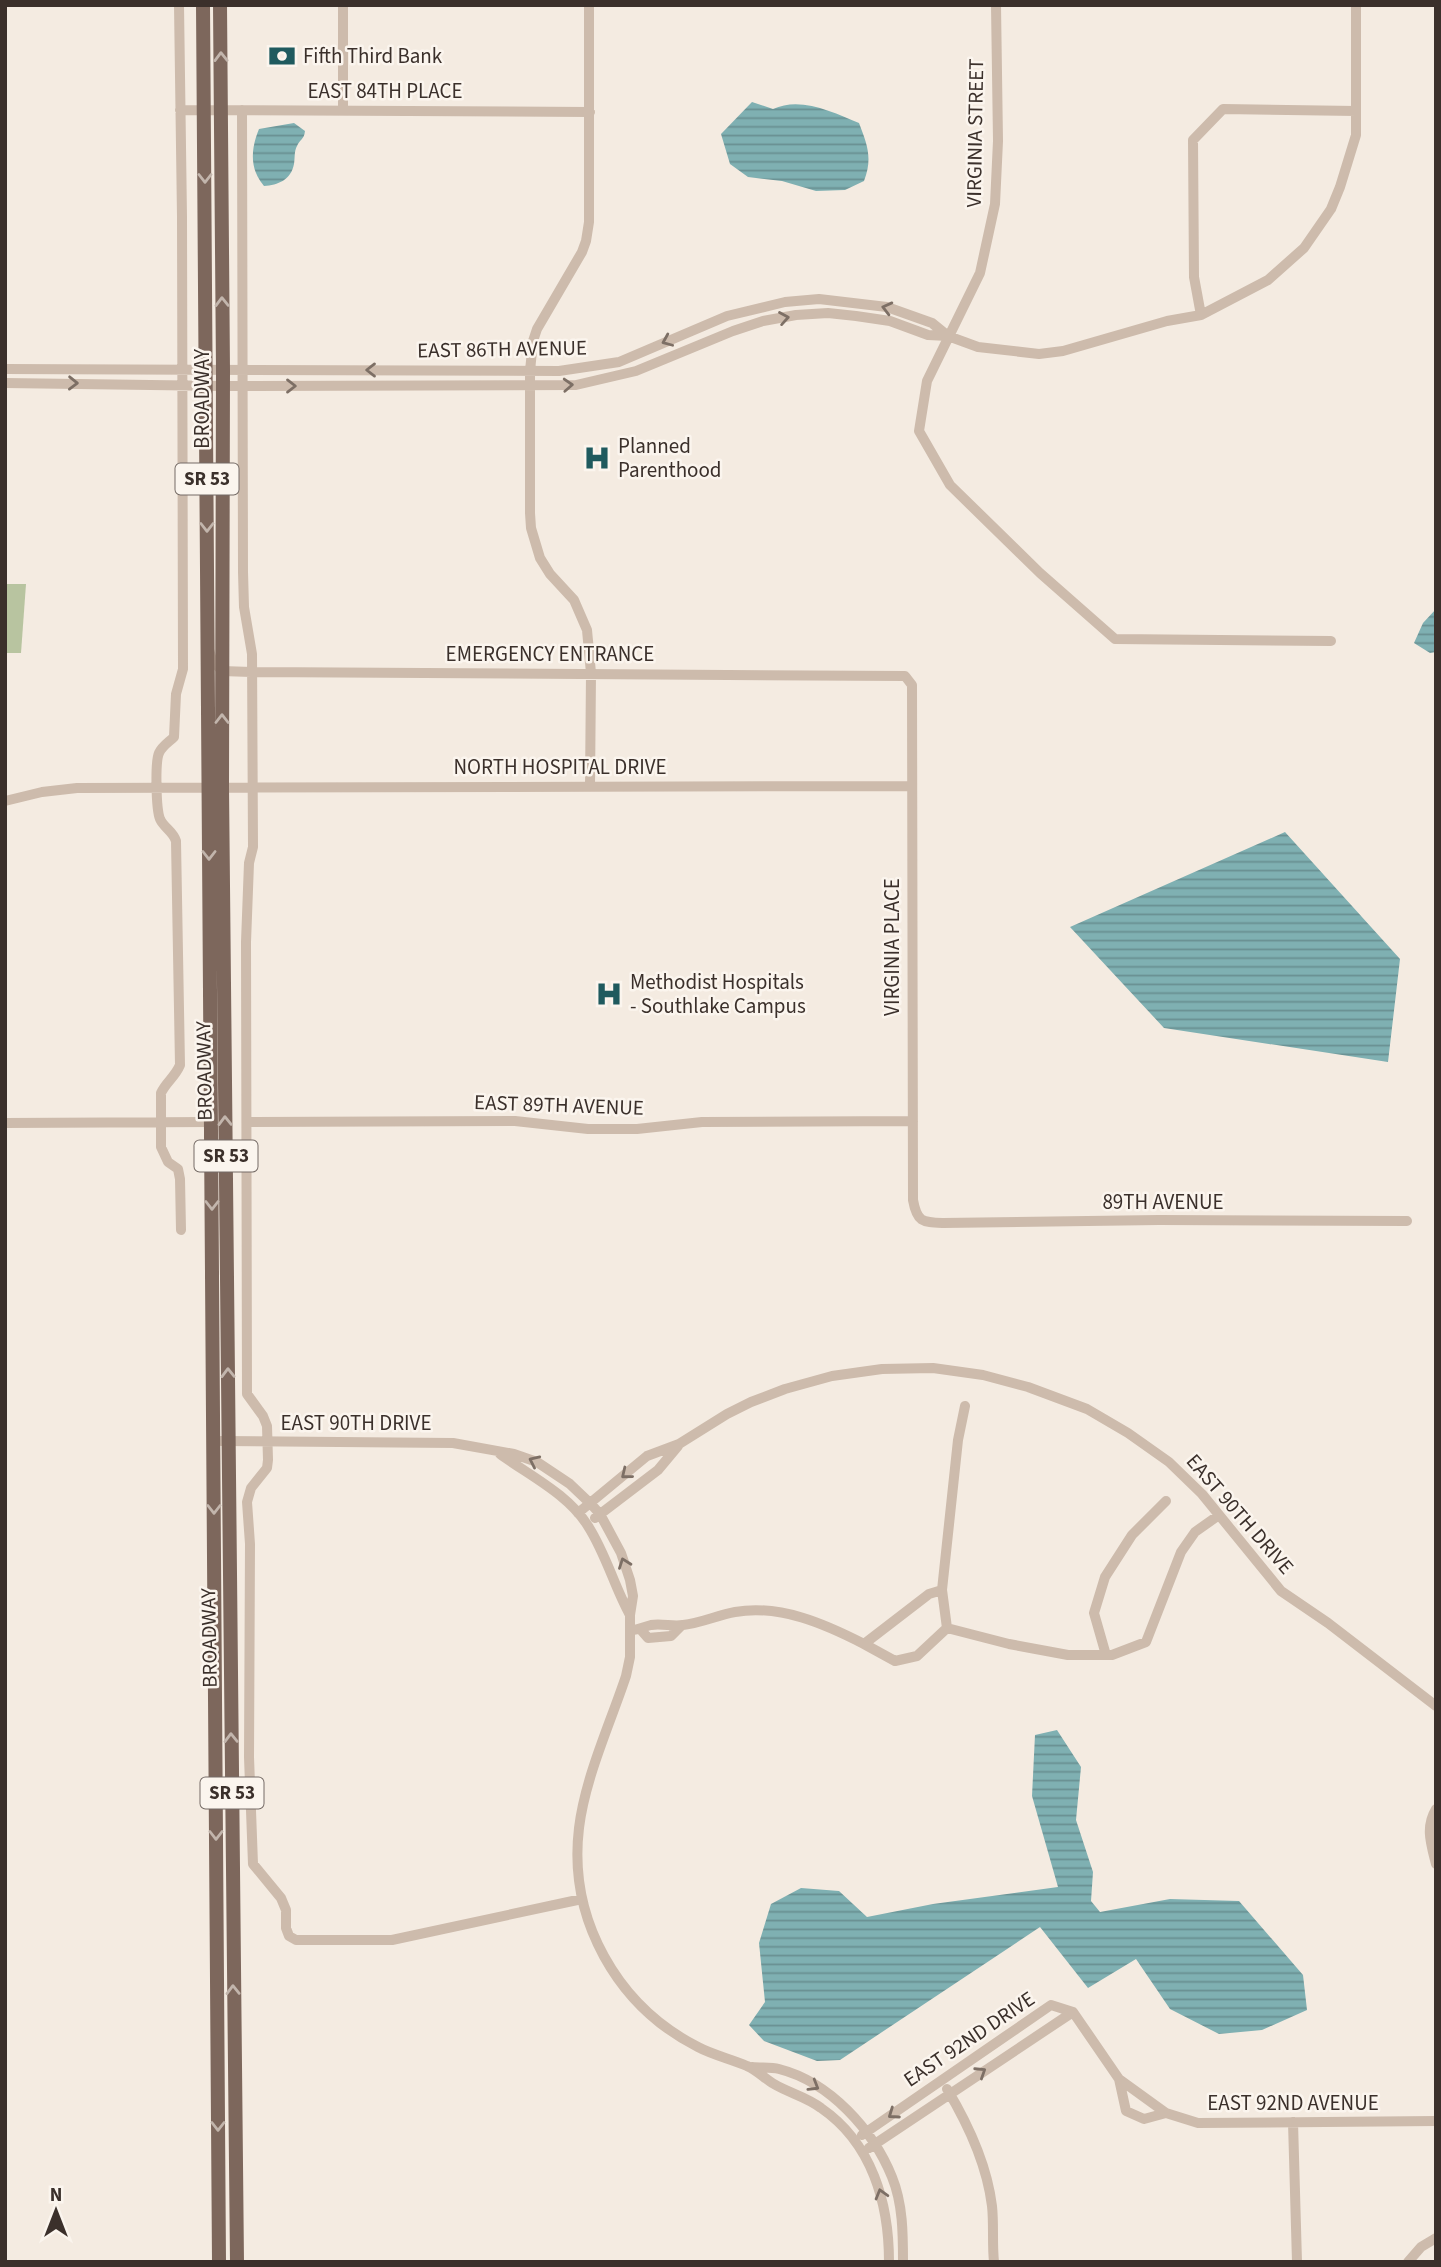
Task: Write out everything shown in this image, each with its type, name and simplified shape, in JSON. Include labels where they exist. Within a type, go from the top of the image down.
[{"type":"main road","name":"BROADWAY","points":[[204,5],[208,648],[215,787],[221,1441],[237,2262]]},
{"type":"main road","name":"BROADWAY","points":[[219,2262],[221,1441],[211,1122],[215,787],[222,671],[220,5]]},
{"type":"street","points":[[179,5],[183,669],[176,694],[174,737],[162,748],[158,757],[158,788],[160,819],[164,826],[174,833],[176,841],[180,1065],[160,1093],[161,1147],[169,1162],[178,1170],[181,1230]]},
{"type":"street","points":[[343,5],[343,110]]},
{"type":"street","points":[[589,5],[589,200],[586,241],[537,328],[533,341],[530,386],[531,528],[540,558],[550,575],[574,600],[582,614],[589,645],[591,673],[590,787]]},
{"type":"street","name":"VIRGINIA STREET","points":[[996,5],[998,148],[995,204],[980,273],[927,381],[919,431],[950,485],[1040,573],[1115,639],[1331,641]]},
{"type":"street","name":"EAST 86TH AVENUE","points":[[5,383],[206,386],[576,385],[636,371],[764,321],[796,316],[828,313],[890,321],[928,335],[948,336],[978,347],[1039,354],[1090,345],[1167,321],[1201,314],[1268,280],[1304,248],[1331,209],[1356,135],[1356,5]]},
{"type":"street","points":[[1201,314],[1194,277],[1193,140],[1223,109],[1356,111]]},
{"type":"street","name":"EAST 84TH PLACE","points":[[180,110],[590,112]]},
{"type":"street","points":[[242,110],[243,572],[244,607],[252,654],[253,847],[249,863],[246,943],[247,1394],[263,1416],[268,1442],[267,1468],[256,1479],[247,1502],[253,1864],[281,1898],[286,1910],[286,1928],[289,1936],[296,1940],[392,1940],[582,1899]]},
{"type":"street","name":"EAST 86TH AVENUE","points":[[5,369],[559,371],[619,362],[727,316],[785,302],[819,299],[887,307],[932,323],[948,336]]},
{"type":"street","points":[[208,648],[212,660],[222,671]]},
{"type":"street","name":"EMERGENCY ENTRANCE","points":[[222,671],[905,676]]},
{"type":"street","name":"VIRGINIA PLACE","points":[[905,676],[912,685],[913,1200],[915,1212],[920,1219]]},
{"type":"street","name":"NORTH HOSPITAL DRIVE","points":[[5,801],[42,792],[76,788],[911,786]]},
{"type":"street","name":"EAST 89TH AVENUE","points":[[247,1122],[496,1121],[588,1129],[637,1129],[702,1122],[913,1121]]},
{"type":"street","points":[[5,1124],[211,1122]]},
{"type":"street","name":"89TH AVENUE","points":[[920,1219],[943,1223],[1407,1221]]},
{"type":"street","name":"EAST 90TH DRIVE","points":[[578,1513],[647,1456],[679,1444],[754,1400],[785,1389],[832,1376],[882,1368],[933,1368],[983,1376],[1028,1387],[1087,1409],[1169,1462],[1202,1494],[1281,1591],[1328,1623],[1436,1706]]},
{"type":"street","points":[[947,1628],[942,1590],[958,1440],[965,1406]]},
{"type":"street","name":"EAST 90TH DRIVE","points":[[221,1441],[453,1443],[514,1454],[537,1462],[570,1483],[600,1514]]},
{"type":"street","name":"EAST 90TH DRIVE","points":[[498,1452],[565,1500],[587,1524],[658,1470],[679,1444]]},
{"type":"street","points":[[1106,1655],[1094,1613],[1105,1577],[1132,1535],[1166,1501]]},
{"type":"street","points":[[600,1514],[621,1553],[631,1580],[633,1597],[629,1615]]},
{"type":"street","points":[[947,1628],[1009,1644],[1068,1655],[1112,1655],[1146,1642],[1181,1552],[1195,1532],[1219,1515]]},
{"type":"street","points":[[587,1524],[606,1558],[619,1596],[636,1630],[626,1676],[582,1811],[577,1846],[582,1899],[595,1940],[606,1963],[639,2004],[660,2023],[689,2042],[750,2067],[774,2084],[822,2108],[854,2140],[864,2152],[883,2201],[889,2262]]},
{"type":"street","points":[[864,1644],[929,1594],[942,1590]]},
{"type":"street","points":[[636,1630],[648,1625],[681,1626],[737,1611],[771,1610],[810,1619],[895,1661],[917,1656],[947,1628]]},
{"type":"street","points":[[1436,1809],[1430,1823],[1429,1835],[1436,1864]]},
{"type":"street","name":"EAST 92ND DRIVE","points":[[854,2140],[1051,2005],[1073,2012]]},
{"type":"street","name":"EAST 92ND AVENUE","points":[[1073,2012],[1119,2079],[1166,2113],[1198,2123],[1436,2121]]},
{"type":"street","name":"EAST 92ND DRIVE","points":[[864,2152],[1073,2012]]},
{"type":"street","points":[[750,2067],[779,2069],[808,2081],[830,2095],[855,2117],[875,2144],[892,2178],[903,2225],[903,2262]]},
{"type":"street","points":[[1119,2079],[1126,2112],[1144,2119],[1166,2113]]},
{"type":"street","points":[[942,2080],[962,2115],[985,2176],[992,2206],[995,2262]]},
{"type":"street","points":[[1293,2122],[1297,2262]]},
{"type":"street","points":[[1408,2262],[1421,2247],[1436,2238]]},
{"type":"green space","points":[[5,584],[26,584],[21,653],[5,653]]},
{"type":"water","points":[[752,102],[773,109],[794,104],[816,107],[859,123],[868,158],[864,181],[845,190],[816,191],[782,181],[748,177],[730,164],[721,134]]},
{"type":"water","points":[[294,123],[305,131],[296,148],[290,174],[283,181],[264,186],[256,173],[253,158],[259,129]]},
{"type":"water","points":[[1436,609],[1436,652],[1430,653],[1414,643],[1423,623]]},
{"type":"water","points":[[1285,832],[1400,959],[1388,1062],[1164,1028],[1070,927]]},
{"type":"water","points":[[1057,1730],[1081,1767],[1076,1820],[1093,1872],[1091,1901],[1100,1912],[1170,1899],[1239,1901],[1303,1975],[1307,2010],[1262,2030],[1219,2034],[1170,2009],[1136,1959],[1088,1988],[1040,1927],[840,2060],[817,2061],[764,2041],[749,2025],[765,2002],[759,1943],[771,1904],[801,1888],[839,1891],[867,1917],[933,1904],[1058,1887],[1032,1796],[1035,1735]]},
{"type":"place","name":"Fifth Third Bank","points":[[282,56]]},
{"type":"place","name":"Planned Parenthood","points":[[597,458]]},
{"type":"place","name":"Methodist Hospitals - Southlake Campus","points":[[609,994]]}]
